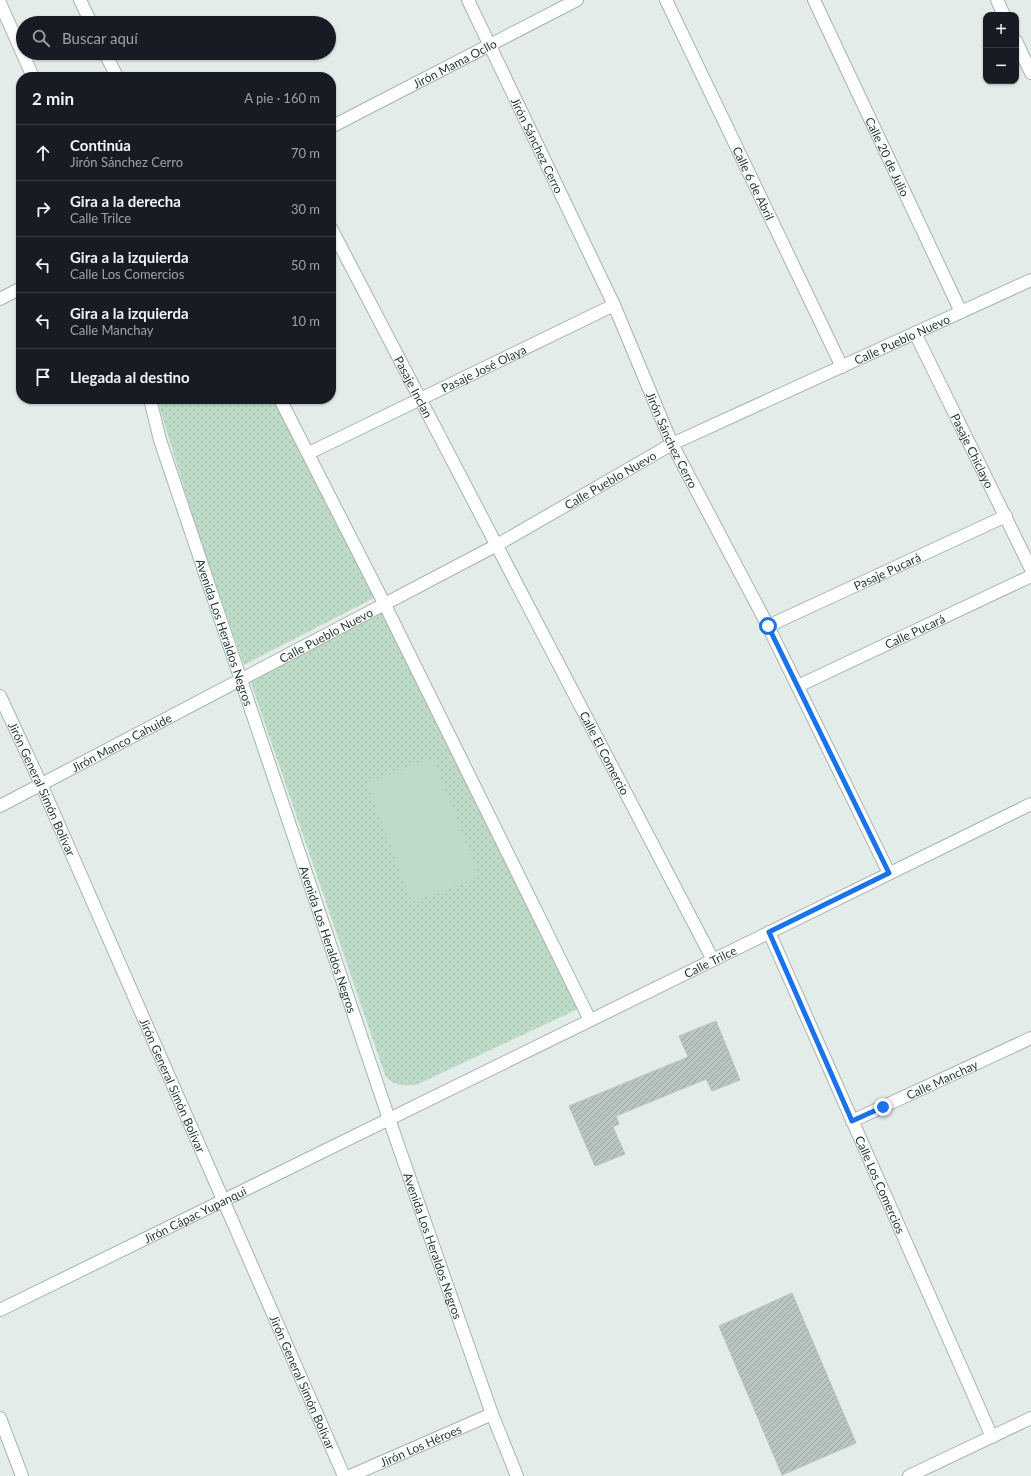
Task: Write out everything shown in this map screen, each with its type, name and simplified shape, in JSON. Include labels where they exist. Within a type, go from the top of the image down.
[{"type":"street","points":[[80,0],[88,16]]},
{"type":"street","points":[[459,0],[473,13]]},
{"type":"street","name":"Jirón Sánchez Cerro","points":[[468,0],[614,305],[672,444],[768,626],[889,873]]},
{"type":"street","name":"Jirón Mama Ocllo","points":[[336,125],[577,0]]},
{"type":"street","name":"Calle 6 de Abril","points":[[666,0],[842,367]]},
{"type":"street","name":"Calle 20 de Julio","points":[[814,0],[961,312]]},
{"type":"street","points":[[997,0],[1003,12]]},
{"type":"street","points":[[0,3],[16,39]]},
{"type":"street","points":[[1019,47],[1031,73]]},
{"type":"street","points":[[25,60],[31,72]]},
{"type":"street","points":[[108,60],[114,72]]},
{"type":"street","name":"Pasaje Inclan","points":[[336,238],[496,545]]},
{"type":"street","name":"Calle Pueblo Nuevo","points":[[241,678],[496,545],[672,444],[1031,280]]},
{"type":"street","points":[[0,299],[16,291]]},
{"type":"street","name":"Pasaje José Olaya","points":[[309,453],[614,305]]},
{"type":"street","name":"Pasaje Chiclayo","points":[[915,333],[1031,569]]},
{"type":"street","name":"Avenida Los Heraldos Negros","points":[[151,404],[160,440],[389,1119],[492,1414],[517,1476]]},
{"type":"street","points":[[283,404],[309,453],[384,603],[590,1020]]},
{"type":"street","name":"Pasaje Pucará","points":[[768,626],[1006,516]]},
{"type":"street","name":"Calle El Comercio","points":[[496,545],[713,960]]},
{"type":"street","name":"Calle Pucará","points":[[798,686],[1031,576]]},
{"type":"street","name":"Jirón Manco Cahuide","points":[[0,806],[241,678]]},
{"type":"street","name":"Jirón General Simón Bolívar","points":[[0,696],[41,784],[344,1476]]},
{"type":"street","name":"Calle Trilce","points":[[389,1119],[1031,804]]},
{"type":"street","name":"Calle Los Comercios","points":[[769,932],[992,1437]]},
{"type":"street","name":"Calle Manchay","points":[[852,1121],[1031,1038]]},
{"type":"street","name":"Jirón Cápac Yupanqui","points":[[0,1310],[389,1119]]},
{"type":"street","name":"Jirón Los Héroes","points":[[350,1476],[492,1414]]},
{"type":"street","points":[[0,1418],[22,1476]]},
{"type":"street","points":[[909,1476],[1031,1418]]},
{"type":"green space","points":[[159,404],[278,404],[376,597],[244,665],[199,537]]},
{"type":"green space","points":[[382,610],[580,1008],[416,1085],[395,1083],[388,1079],[385,1075],[250,680]]},
{"type":"green space","points":[[433,758],[479,877],[412,902],[367,783]]},
{"type":"building","points":[[716,1021],[740,1080],[712,1091],[706,1079],[616,1116],[619,1124],[613,1127],[625,1154],[595,1166],[569,1106],[688,1057],[679,1036]]},
{"type":"building","points":[[792,1293],[856,1443],[782,1475],[719,1326]]},
{"type":"route","points":[[768,626],[889,873],[769,932],[852,1121],[883,1107]]}]
